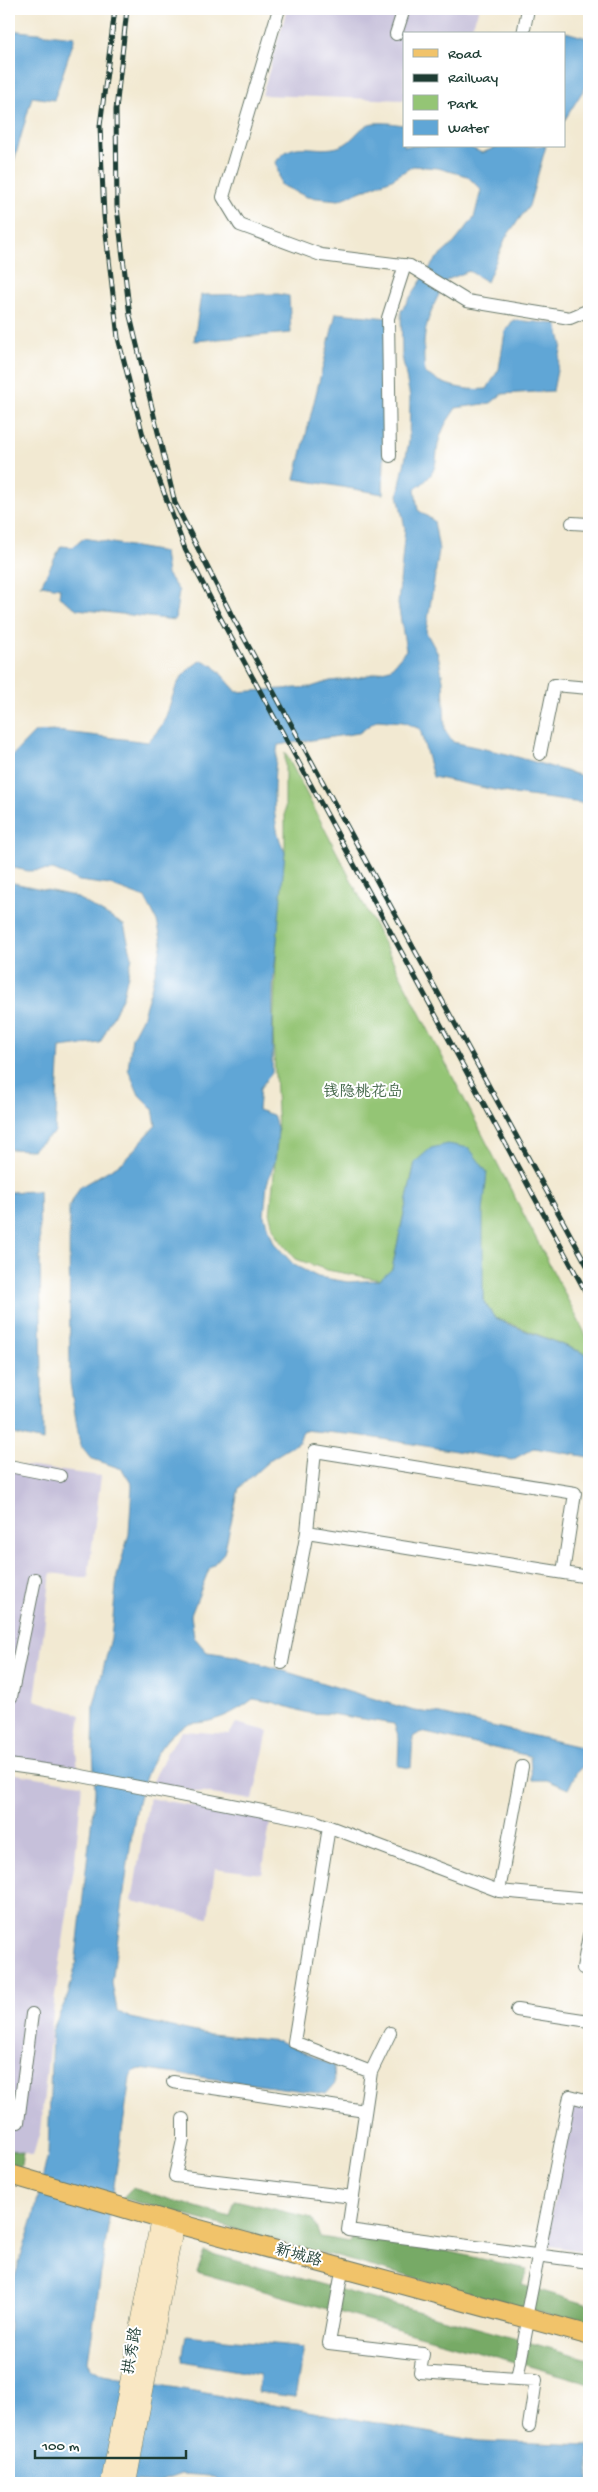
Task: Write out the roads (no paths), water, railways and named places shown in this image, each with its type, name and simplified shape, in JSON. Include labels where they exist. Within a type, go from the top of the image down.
[{"type":"main road","name":"新城路","points":[[9,2174],[35,2187]]},
{"type":"main road","name":"新城路","points":[[9,2183],[35,2187],[341,2276],[526,2322],[589,2335]]},
{"type":"main road","name":"新城路","points":[[167,2226],[526,2322],[589,2343]]},
{"type":"main road","name":"拱秀路","points":[[110,2483],[141,2364],[167,2226]]},
{"type":"main road","name":"拱秀路","points":[[127,2483],[141,2364]]},
{"type":"street","points":[[279,9],[223,198],[240,225],[321,255],[410,266],[467,301],[570,318],[589,310]]},
{"type":"street","points":[[396,34],[404,9]]},
{"type":"street","points":[[523,32],[528,9]]},
{"type":"street","points":[[390,456],[388,318],[406,265]]},
{"type":"street","points":[[572,523],[589,524]]},
{"type":"street","points":[[540,754],[554,685],[589,688]]},
{"type":"street","points":[[282,1664],[307,1532],[315,1452],[575,1493],[562,1573]]},
{"type":"street","points":[[9,1466],[60,1476]]},
{"type":"street","points":[[307,1532],[589,1577]]},
{"type":"street","points":[[9,1696],[11,1697],[35,1579]]},
{"type":"street","points":[[9,1765],[314,1821],[499,1891],[589,1900]]},
{"type":"street","points":[[499,1891],[522,1767]]},
{"type":"street","points":[[329,1827],[294,2042],[371,2072]]},
{"type":"street","points":[[589,1935],[583,1968],[589,1970]]},
{"type":"street","points":[[517,2010],[589,2021]]},
{"type":"street","points":[[9,2121],[18,2122],[32,2014]]},
{"type":"street","points":[[390,2033],[371,2072],[348,2230],[589,2262]]},
{"type":"street","points":[[173,2082],[365,2111]]},
{"type":"street","points":[[517,2379],[537,2255],[570,2096],[589,2100]]},
{"type":"street","points":[[183,2119],[182,2140],[175,2176],[353,2197]]},
{"type":"street","points":[[341,2276],[329,2343],[423,2354],[420,2372],[536,2380],[530,2426]]},
{"type":"water","points":[[9,30],[75,37],[54,100],[32,97],[9,179]]},
{"type":"water","points":[[566,32],[587,38],[589,34],[589,81],[566,118]]},
{"type":"water","points":[[369,124],[403,125],[403,148],[471,148],[482,153],[494,148],[545,148],[529,206],[506,237],[487,282],[469,271],[447,280],[427,324],[424,359],[425,373],[440,381],[454,387],[487,389],[499,369],[505,332],[513,320],[557,324],[562,345],[553,391],[502,394],[491,403],[456,408],[442,432],[434,469],[424,482],[415,489],[418,510],[434,521],[439,550],[426,632],[438,654],[443,680],[445,730],[453,742],[507,754],[589,778],[589,804],[514,794],[433,777],[420,729],[403,722],[377,720],[359,733],[278,745],[274,800],[277,829],[285,852],[273,986],[272,1073],[260,1088],[258,1110],[273,1115],[278,1131],[275,1161],[267,1184],[264,1216],[274,1243],[294,1265],[318,1277],[348,1282],[380,1280],[392,1269],[415,1162],[431,1148],[448,1144],[469,1148],[487,1172],[483,1213],[483,1300],[494,1317],[589,1355],[589,1457],[534,1448],[512,1460],[357,1435],[303,1430],[299,1442],[271,1459],[239,1488],[224,1553],[209,1569],[191,1615],[194,1637],[207,1652],[235,1656],[414,1711],[441,1714],[589,1749],[589,1763],[586,1763],[576,1773],[568,1789],[547,1780],[532,1780],[530,1756],[421,1732],[413,1737],[411,1768],[398,1766],[399,1738],[394,1724],[331,1714],[308,1713],[272,1702],[253,1699],[221,1717],[184,1726],[175,1732],[162,1746],[144,1782],[130,1846],[112,1983],[117,2010],[130,2018],[201,2033],[279,2041],[334,2066],[335,2084],[326,2094],[140,2069],[133,2072],[130,2078],[88,2361],[91,2368],[103,2375],[478,2441],[589,2445],[589,2483],[222,2483],[209,2476],[181,2474],[156,2483],[88,2479],[84,2483],[9,2483],[9,2296],[34,2215],[48,2154],[52,2031],[68,1995],[75,1967],[95,1791],[93,1750],[94,1705],[111,1638],[117,1576],[129,1534],[132,1485],[122,1469],[90,1458],[80,1445],[70,1383],[69,1207],[80,1187],[123,1162],[156,1125],[153,1109],[139,1095],[128,1069],[132,1037],[142,1018],[162,943],[157,921],[145,898],[110,885],[79,881],[53,870],[28,871],[9,867],[9,759],[35,732],[56,731],[148,742],[163,723],[179,680],[202,660],[214,666],[237,692],[311,687],[330,681],[357,678],[390,669],[406,650],[398,604],[405,528],[398,495],[409,441],[410,397],[402,356],[401,311],[435,260],[454,243],[474,218],[481,190],[467,176],[438,168],[413,166],[392,179],[339,200],[307,197],[281,185],[276,162],[283,154],[298,148],[322,149],[341,146]]},
{"type":"water","points":[[278,294],[289,296],[291,333],[194,341],[201,295]]},
{"type":"water","points":[[336,313],[388,318],[383,494],[295,479]]},
{"type":"water","points":[[84,538],[164,552],[167,574],[179,591],[175,620],[77,609],[59,597],[60,588],[41,585],[61,546],[73,547]]},
{"type":"water","points":[[9,882],[74,896],[124,925],[132,957],[123,996],[100,1043],[60,1048],[55,1132],[32,1150],[9,1149]]},
{"type":"water","points":[[39,1191],[43,1441],[9,1433],[9,1192]]},
{"type":"water","points":[[186,2335],[304,2347],[295,2397],[258,2392],[260,2375],[182,2361]]},
{"type":"railway","points":[[115,9],[100,126],[104,216],[118,338],[144,439],[185,549],[221,619],[589,1298]]},
{"type":"railway","points":[[127,9],[116,110],[117,207],[130,316],[175,503],[231,614],[589,1269]]},
{"type":"park label","name":"钱隐桃花岛","points":[[363,1093]]}]
